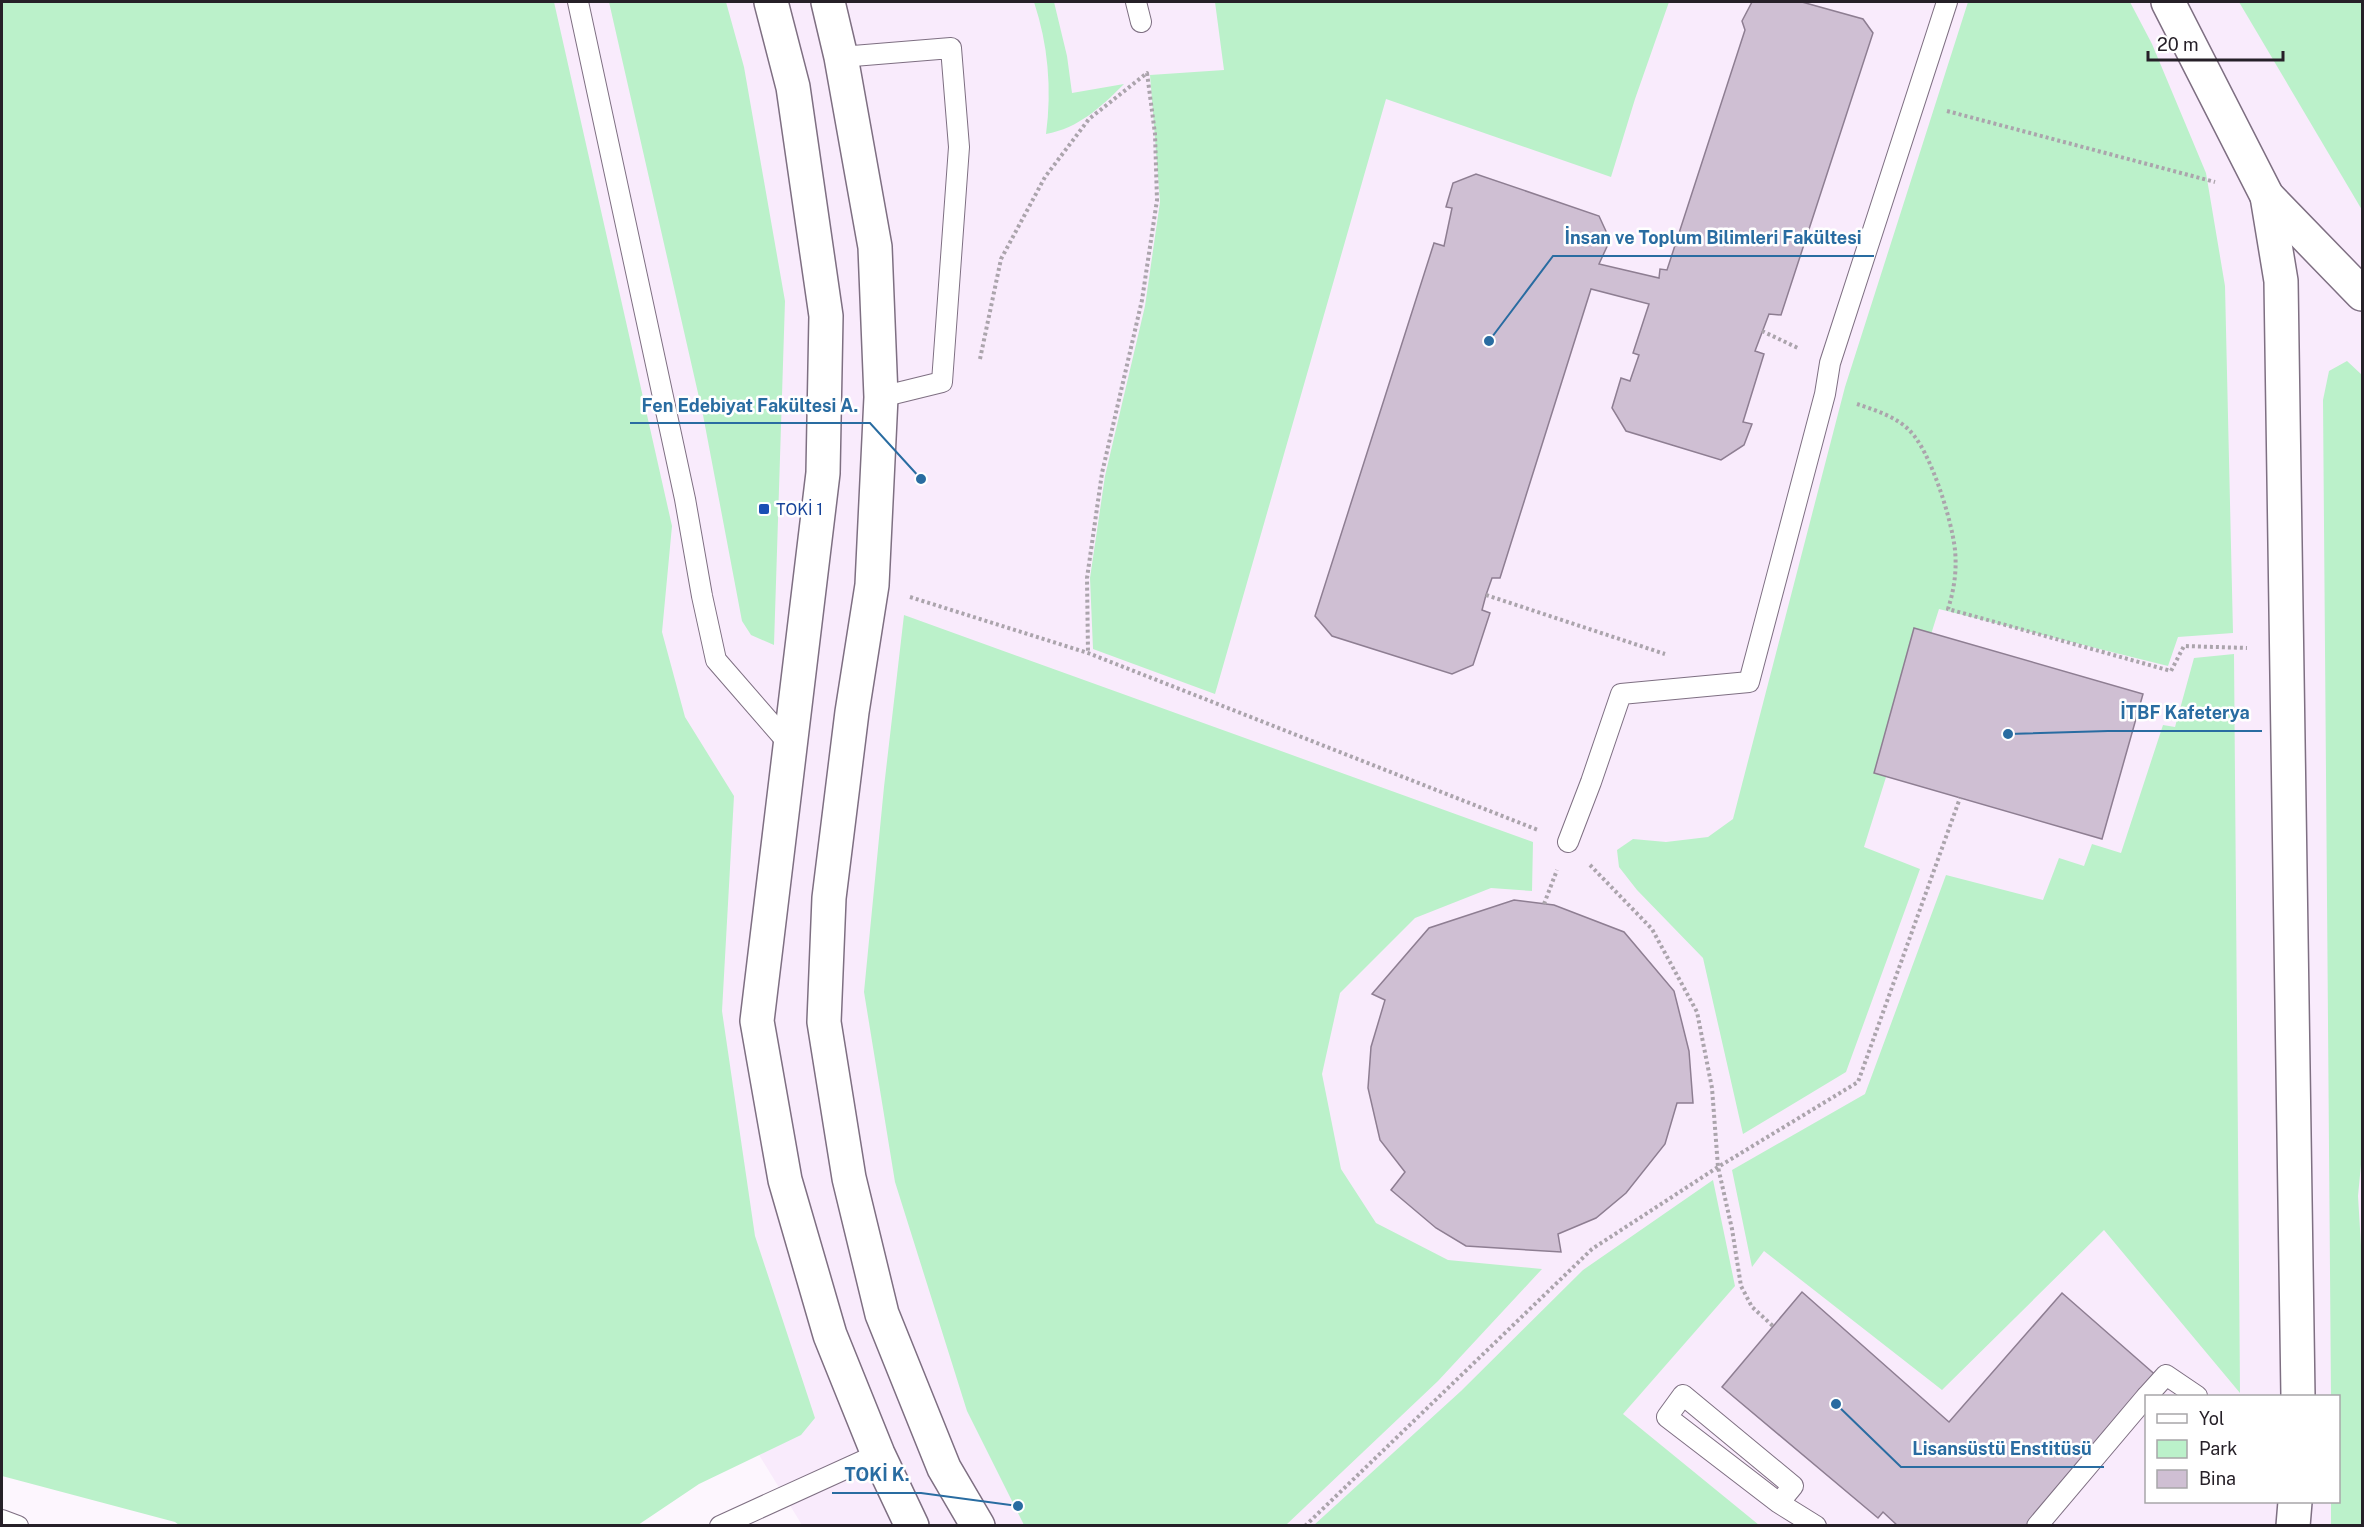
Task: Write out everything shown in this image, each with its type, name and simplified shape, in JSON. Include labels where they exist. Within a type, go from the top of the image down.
[{"type":"street","points":[[771,2],[793,87],[826,315],[823,473],[757,1021],[785,1179],[830,1335],[878,1454],[912,1526]]},
{"type":"street","points":[[828,2],[841,57],[875,247],[881,397],[872,585],[852,712],[829,898],[824,1022],[849,1178],[882,1314],[944,1468],[978,1526]]},
{"type":"street","points":[[2168,2],[2267,196],[2362,294]]},
{"type":"street","points":[[2267,196],[2281,281],[2298,1395]]},
{"type":"street","points":[[2293,1526],[2295,1503]]},
{"type":"lane","points":[[578,2],[685,499],[716,660],[789,744]]},
{"type":"lane","points":[[1136,2],[1141,22]]},
{"type":"lane","points":[[1568,842],[1621,694],[1749,682],[1825,394],[1830,363],[1947,2]]},
{"type":"lane","points":[[841,57],[951,48],[959,147],[942,382],[881,397]]},
{"type":"lane","points":[[2149,1395],[2166,1375],[2196,1395]]},
{"type":"lane","points":[[1779,1503],[1793,1486],[1683,1395],[1667,1417],[1779,1503],[1816,1526]]},
{"type":"lane","points":[[2037,1526],[2145,1399]]},
{"type":"lane","points":[[720,1526],[878,1454]]},
{"type":"lane","points":[[2,1520],[18,1526]]},
{"type":"path","points":[[942,382],[976,379],[1001,259],[1045,177],[1089,119],[1147,73],[1155,134],[1156,200],[1142,300],[1102,473],[1087,578],[1088,653]]},
{"type":"path","points":[[1914,102],[2267,196]]},
{"type":"path","points":[[1762,331],[1830,363]]},
{"type":"path","points":[[1825,394],[1881,412],[1910,429],[1924,449],[1945,505],[1955,550],[1954,587],[1948,609],[2171,671],[2184,646],[2287,650]]},
{"type":"path","points":[[872,585],[1088,653],[1568,842],[1652,929],[1697,1012],[1712,1088],[1718,1167],[1732,1229],[1741,1286],[1752,1306],[1773,1326]]},
{"type":"path","points":[[1486,595],[1673,657]]},
{"type":"path","points":[[1305,1526],[1592,1249],[1718,1167],[1857,1082],[1960,798]]},
{"type":"shaded area","points":[[2,2],[2362,2],[2362,1525],[802,1525],[740,1424]]},
{"type":"green space","points":[[2,2],[554,2],[672,526],[662,632],[685,717],[734,796],[722,1011],[755,1236],[815,1418],[801,1435],[699,1484],[638,1525],[179,1525],[175,1522],[2,1476]]},
{"type":"green space","points":[[609,2],[726,2],[744,67],[785,301],[774,645],[751,635],[742,621],[703,415]]},
{"type":"green space","points":[[1034,2],[1054,2],[1067,56],[1072,93],[1124,84],[1079,122],[1046,134],[1049,100],[1048,67],[1043,34]]},
{"type":"green space","points":[[1215,2],[1669,2],[1611,177],[1386,99],[1215,694],[1093,649],[1090,578],[1105,476],[1145,306],[1160,202],[1150,75],[1224,70]]},
{"type":"green space","points":[[1968,2],[2130,2],[2152,44],[2206,173],[2225,286],[2233,633],[2178,637],[2168,666],[1939,609],[1864,847],[1920,869],[1846,1072],[1743,1134],[1703,958],[1637,890],[1619,867],[1617,850],[1633,839],[1666,842],[1708,837],[1733,819],[1845,387]]},
{"type":"green space","points":[[2239,2],[2362,2],[2362,210]]},
{"type":"green space","points":[[2347,361],[2362,375],[2362,1154],[2358,1196],[2362,1262],[2362,1525],[2331,1526],[2331,1503],[2340,1503],[2340,1395],[2331,1395],[2323,400],[2329,371]]},
{"type":"green space","points":[[904,615],[1533,842],[1532,891],[1491,888],[1415,918],[1340,993],[1322,1074],[1341,1169],[1376,1223],[1448,1260],[1542,1269],[1438,1381],[1286,1525],[1024,1525],[967,1411],[895,1182],[864,992]]},
{"type":"green space","points":[[2234,654],[2240,1393],[2104,1230],[1942,1390],[1764,1251],[1752,1267],[1732,1170],[1865,1094],[1946,875],[2043,900],[2059,858],[2084,866],[2092,844],[2121,853],[2163,725],[2175,727],[2194,658]]},
{"type":"green space","points":[[1713,1180],[1735,1286],[1623,1414],[1759,1525],[1314,1525],[1461,1391],[1583,1270]]},
{"type":"building","points":[[1752,2],[1802,2],[1863,19],[1873,33],[1781,315],[1769,314],[1755,351],[1764,354],[1743,422],[1752,424],[1744,445],[1721,460],[1626,431],[1612,408],[1621,378],[1630,381],[1639,355],[1633,353],[1649,304],[1591,289],[1500,578],[1492,578],[1486,595],[1482,610],[1490,613],[1473,665],[1452,674],[1332,636],[1315,616],[1434,243],[1444,246],[1452,208],[1446,207],[1453,183],[1476,174],[1599,216],[1610,240],[1599,264],[1659,278],[1660,269],[1667,270],[1745,30],[1742,21]]},
{"type":"building","points":[[1914,628],[2143,694],[2102,839],[1874,773]]},
{"type":"building","points":[[1514,900],[1554,905],[1624,932],[1674,991],[1689,1051],[1693,1103],[1677,1103],[1665,1144],[1626,1193],[1596,1218],[1558,1234],[1561,1252],[1466,1246],[1436,1228],[1391,1190],[1405,1172],[1380,1140],[1368,1088],[1371,1047],[1385,1000],[1372,994],[1429,928]]},
{"type":"building","points":[[1802,1292],[1949,1422],[2062,1293],[2159,1378],[2029,1526],[1898,1526],[1883,1512],[1878,1518],[1722,1387]]},
{"type":"place","name":"İnsan ve Toplum Bilimleri Fakültesi","points":[[1489,341]]},
{"type":"place","name":"Fen Edebiyat Fakültesi A.","points":[[921,479]]},
{"type":"place","name":"TOKİ 1","points":[[764,509]]},
{"type":"place","name":"İTBF Kafeterya","points":[[2008,734]]},
{"type":"place","name":"Lisansüstü Enstitüsü","points":[[1836,1404]]},
{"type":"place","name":"TOKİ K.","points":[[1018,1506]]}]
